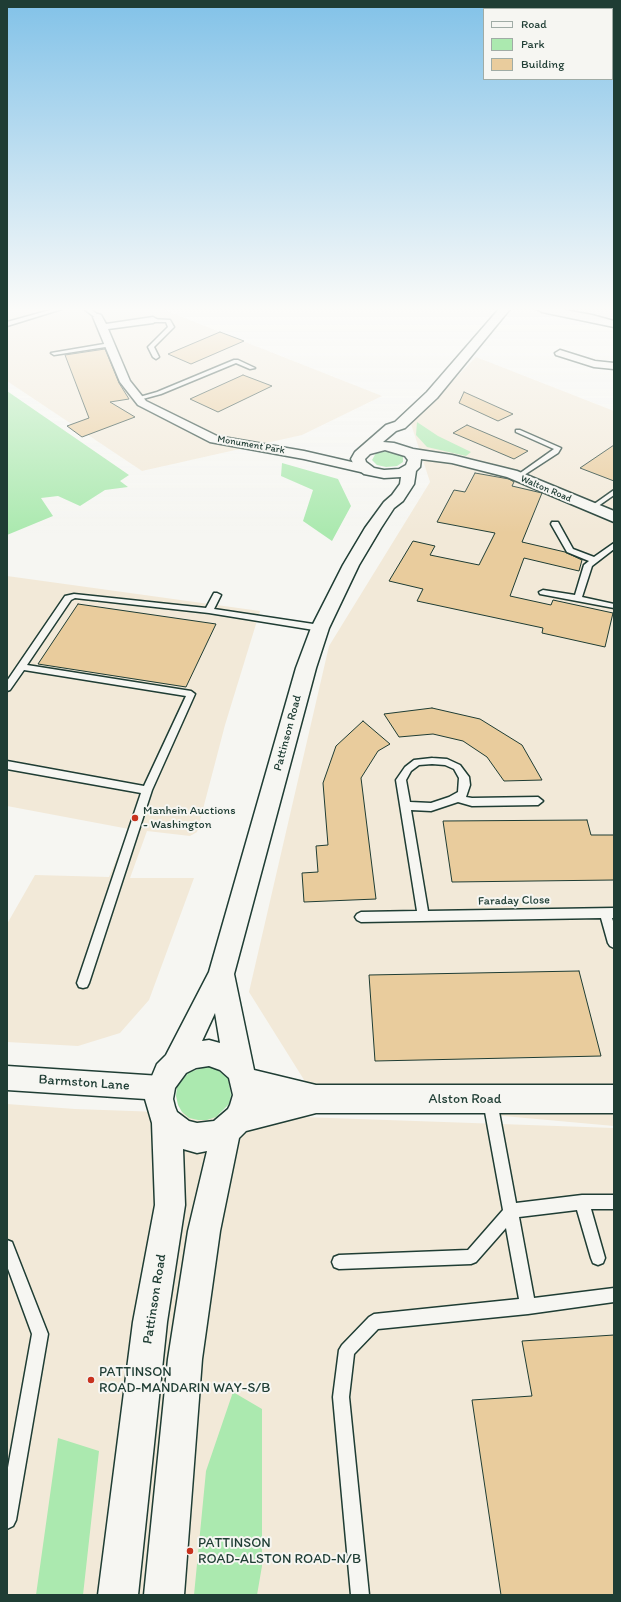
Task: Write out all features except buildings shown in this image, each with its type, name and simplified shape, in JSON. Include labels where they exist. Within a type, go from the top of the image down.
[{"type":"street","name":"Monument Park","points":[[127,384],[142,403],[214,439],[311,456],[378,485]]},
{"type":"street","points":[[366,450],[385,446],[409,459],[393,474],[378,485],[360,464],[358,459],[366,450],[391,428],[400,425],[432,395],[442,384]]},
{"type":"street","name":"Pattinson Road","points":[[176,1064],[221,974],[306,668],[320,628],[351,565],[378,485],[398,498],[406,484],[409,459],[400,425]]},
{"type":"street","name":"Monument Park","points":[[311,456],[366,450]]},
{"type":"street","name":"Walton Road","points":[[409,459],[450,465],[477,466],[518,477],[614,517]]},
{"type":"street","name":"Pattinson Road","points":[[221,974],[242,1075]]},
{"type":"street","points":[[209,1053],[229,1059],[242,1075],[247,1095],[243,1109],[232,1124],[215,1135],[197,1138],[182,1134],[167,1122],[161,1109],[159,1098],[161,1088],[167,1074],[176,1064],[192,1055],[209,1053]]},
{"type":"street","name":"Alston Road","points":[[242,1075],[316,1099]]},
{"type":"street","name":"Barmston Lane","points":[[7,1078],[161,1088]]},
{"type":"street","name":"Alston Road","points":[[232,1124],[316,1099],[614,1099]]},
{"type":"street","name":"Pattinson Road","points":[[118,1595],[150,1322],[170,1205],[167,1122]]},
{"type":"street","points":[[164,1595],[185,1359],[204,1231],[232,1124]]},
{"type":"lane","points":[[139,398],[159,393],[182,384]]},
{"type":"lane","points":[[518,431],[558,448],[556,452],[518,477]]},
{"type":"lane","points":[[592,508],[614,492]]},
{"type":"lane","points":[[554,524],[570,550],[594,560]]},
{"type":"lane","points":[[578,598],[588,565],[614,545]]},
{"type":"lane","points":[[543,592],[614,606]]},
{"type":"lane","points":[[209,611],[216,595]]},
{"type":"lane","points":[[7,688],[68,598],[74,596],[209,611],[320,628]]},
{"type":"lane","points":[[22,666],[190,694],[147,790],[83,983]]},
{"type":"lane","points":[[405,806],[431,807],[457,798],[463,794],[465,785],[464,777],[457,768],[447,762],[418,762],[408,769],[401,780],[405,806],[423,916]]},
{"type":"lane","points":[[7,765],[147,790]]},
{"type":"lane","points":[[457,798],[472,802],[538,801]]},
{"type":"lane","name":"Faraday Close","points":[[361,917],[610,913],[614,943]]},
{"type":"lane","points":[[490,1099],[512,1211],[528,1306]]},
{"type":"lane","points":[[582,1202],[598,1258]]},
{"type":"lane","points":[[339,1262],[470,1258],[512,1211],[582,1202],[614,1202]]},
{"type":"lane","points":[[7,1248],[40,1334],[7,1520]]},
{"type":"lane","points":[[360,1595],[341,1397],[347,1350],[374,1322],[528,1306],[614,1295]]},
{"type":"shaded area","points":[[11,384],[351,384],[382,396],[302,435],[142,471]]},
{"type":"shaded area","points":[[450,384],[544,384],[614,411],[614,1126],[316,1099],[249,992],[329,646],[430,482],[411,424]]},
{"type":"shaded area","name":"Manhein Auctions - Washington","points":[[7,576],[260,611],[225,725],[197,832],[190,836],[147,831],[130,878],[194,878],[149,1000],[120,1033],[78,1046],[7,1042],[7,924],[35,875],[109,877],[129,829],[7,806]]},
{"type":"shaded area","points":[[7,1104],[75,1109],[614,1128],[614,1595],[7,1595]]},
{"type":"green space","points":[[7,391],[129,475],[120,481],[128,487],[105,490],[80,506],[58,496],[41,498],[53,516],[7,535]]},
{"type":"green space","points":[[417,422],[438,436],[471,452],[466,456],[427,447],[416,435]]},
{"type":"green space","points":[[390,451],[403,456],[403,462],[397,466],[386,467],[377,465],[372,460],[376,453]]},
{"type":"green space","points":[[282,463],[338,479],[351,506],[332,541],[303,521],[313,490],[281,476]]},
{"type":"green space","points":[[206,1067],[215,1068],[228,1078],[231,1095],[229,1104],[216,1117],[207,1120],[189,1118],[182,1112],[178,1105],[176,1096],[177,1087],[189,1072]]},
{"type":"green space","points":[[233,1392],[262,1409],[262,1566],[257,1595],[194,1595],[206,1471]]},
{"type":"green space","points":[[58,1438],[99,1451],[83,1595],[36,1595]]},
{"type":"place","name":"Manhein Auctions - Washington","points":[[135,818]]},
{"type":"place","name":"PATTINSON ROAD-MANDARIN WAY-S/B","points":[[91,1380]]},
{"type":"place","name":"PATTINSON ROAD-ALSTON ROAD-N/B","points":[[190,1551]]}]
